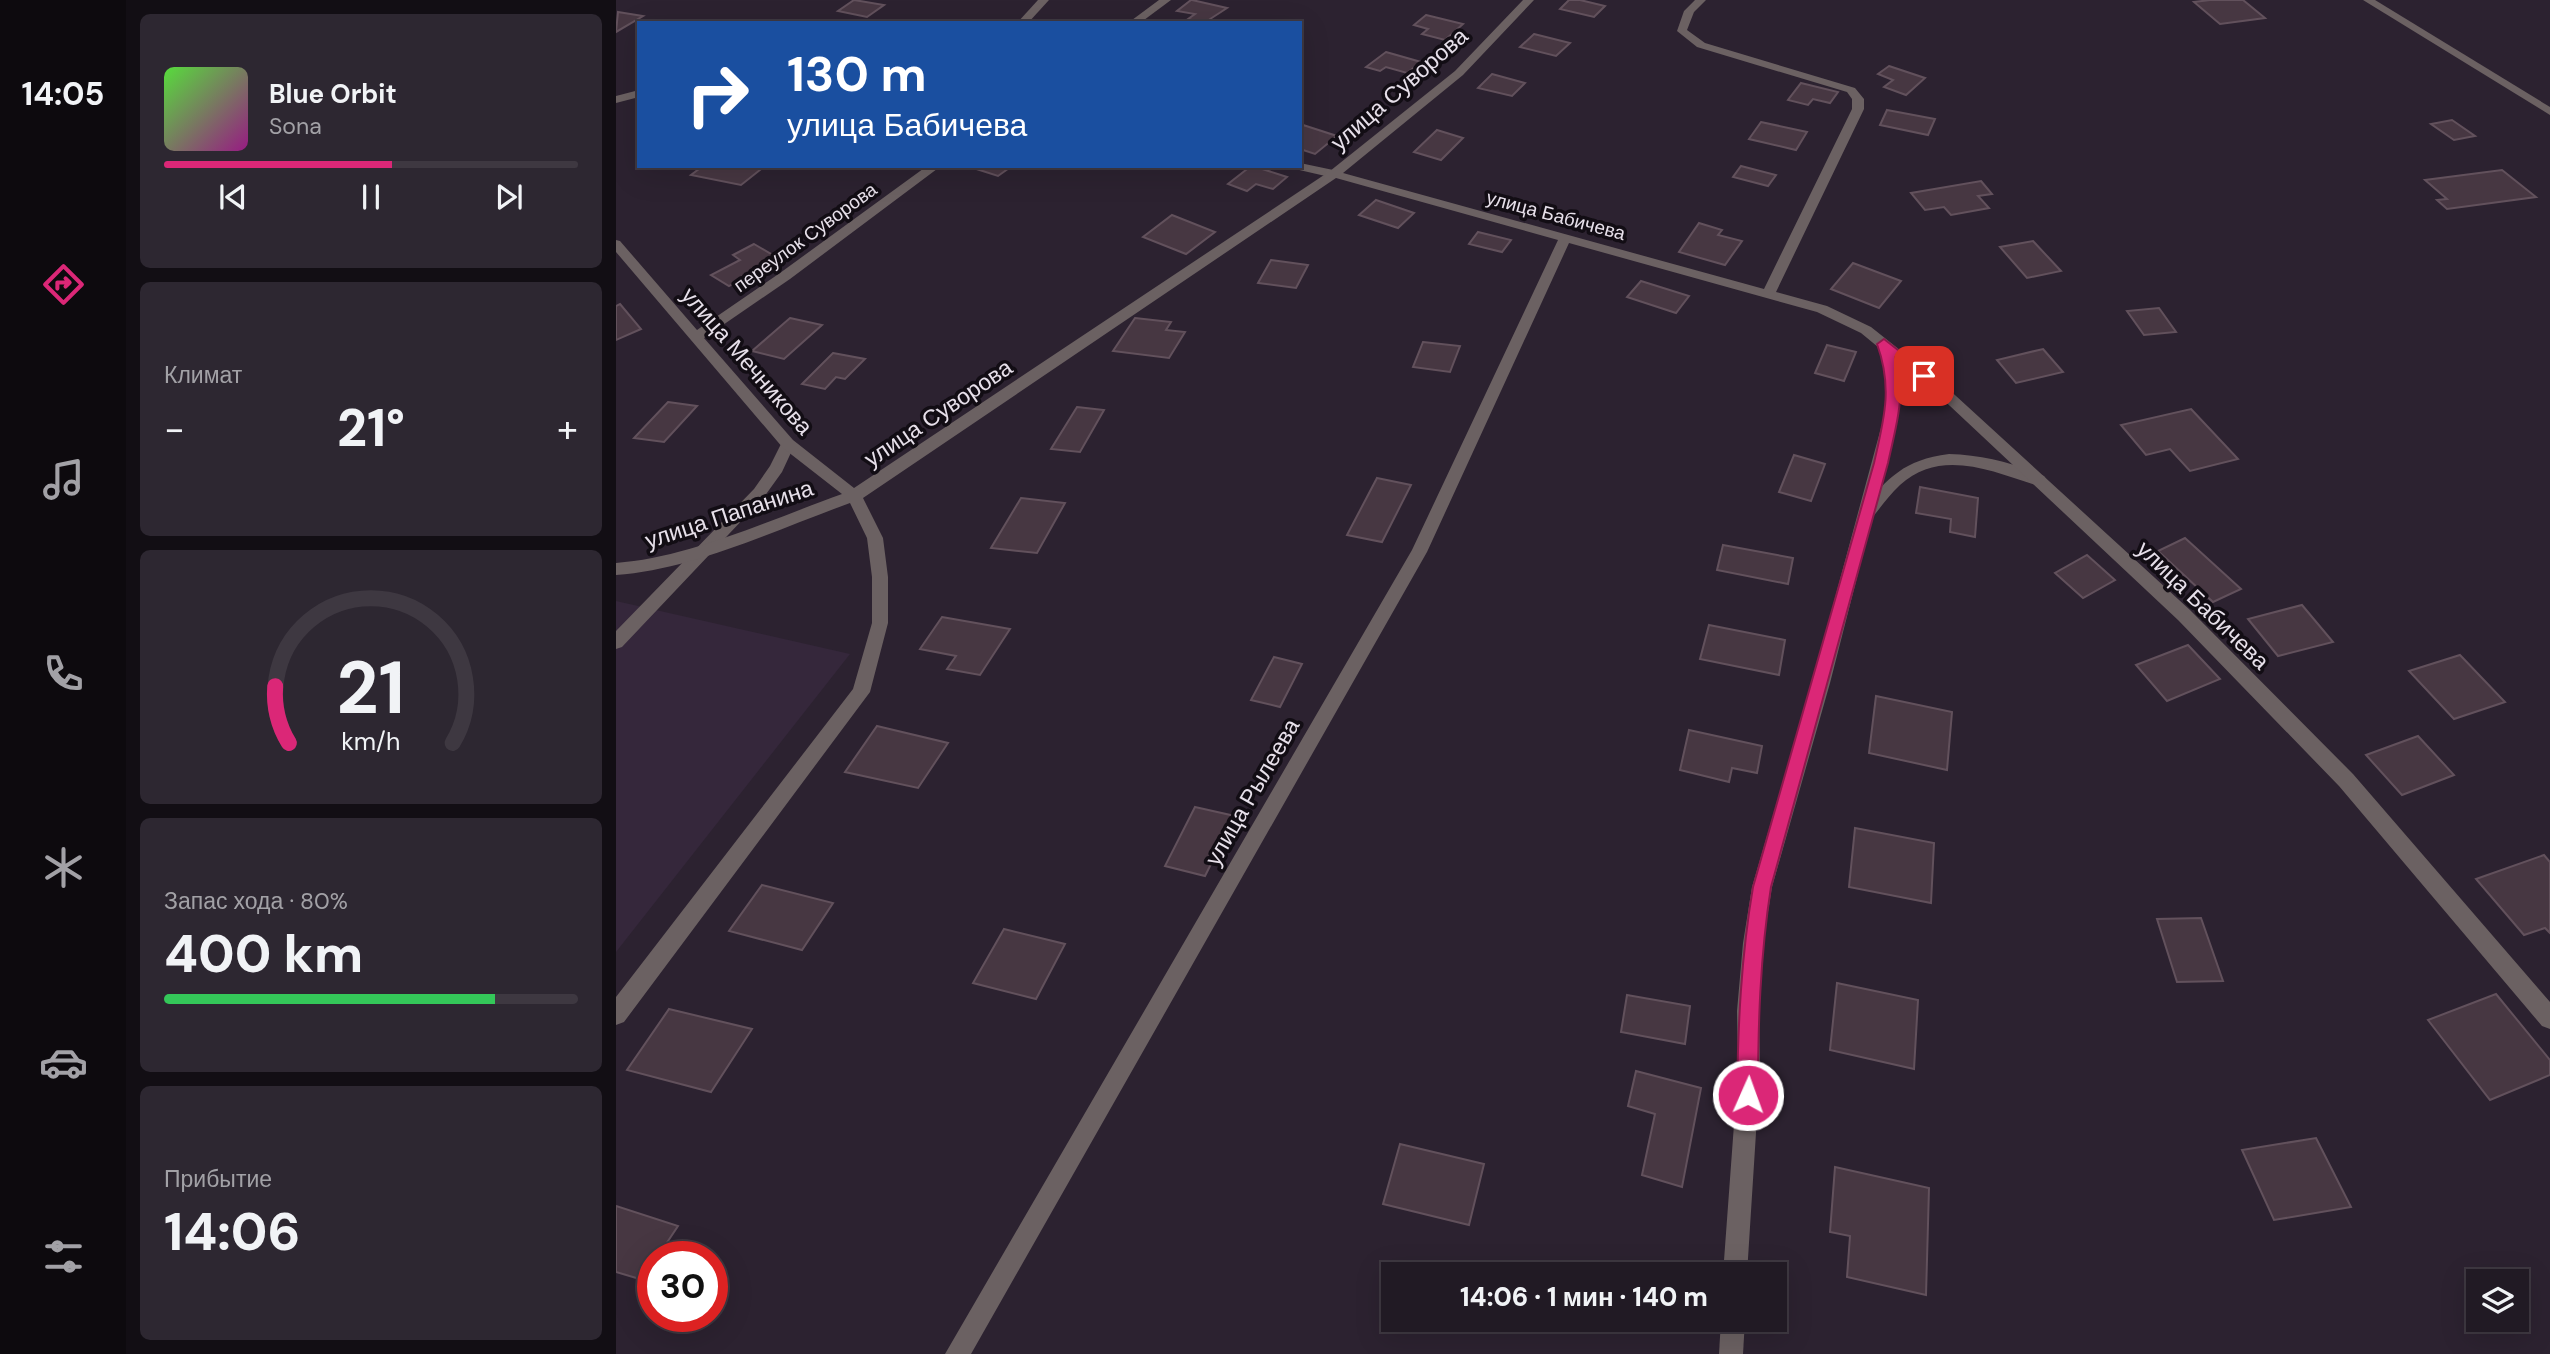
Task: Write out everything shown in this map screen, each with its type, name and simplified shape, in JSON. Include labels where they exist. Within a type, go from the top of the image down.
[{"type":"street","points":[[1024,21],[1044,0]]},
{"type":"street","points":[[1136,21],[1166,0]]},
{"type":"street","name":"улица Суворова","points":[[616,1014],[861,692],[880,623],[880,577],[875,538],[854,496],[1334,174],[1459,72],[1529,0]]},
{"type":"street","points":[[1701,0],[1689,11],[1682,31],[1701,45],[1851,90],[1858,99],[1858,109],[1843,142],[1768,295]]},
{"type":"street","points":[[2368,0],[2550,112]]},
{"type":"street","points":[[616,100],[637,94]]},
{"type":"street","name":"улица Бабичева","points":[[1302,167],[1822,309],[1866,330],[1939,388],[2184,615],[2346,780],[2550,1018]]},
{"type":"street","name":"переулок Суворова","points":[[696,337],[785,276],[932,168]]},
{"type":"street","name":"улица Рылеева","points":[[957,1354],[1419,552],[1564,240]]},
{"type":"street","name":"улица Мечникова","points":[[616,244],[788,444],[854,496]]},
{"type":"street","points":[[1736,1262],[1749,1070],[1748,1011],[1753,943],[1762,887],[1867,514],[1892,413],[1892,367],[1884,344]]},
{"type":"street","points":[[616,642],[759,493],[777,468],[788,444]]},
{"type":"street","points":[[1867,514],[1899,476],[1919,465],[1933,462],[1996,463],[2039,480]]},
{"type":"street","name":"улица Папанина","points":[[616,569],[644,567],[707,549],[854,496]]},
{"type":"street","points":[[1731,1354],[1732,1332]]},
{"type":"shaded area","points":[[616,601],[850,654],[616,952]]},
{"type":"building","points":[[854,0],[884,5],[867,17],[838,11]]},
{"type":"building","points":[[1191,0],[1227,8],[1207,21],[1188,19],[1195,14],[1177,11]]},
{"type":"building","points":[[1569,0],[1605,6],[1594,17],[1560,9]]},
{"type":"building","points":[[2243,0],[2265,18],[2220,24],[2194,2]]},
{"type":"building","points":[[618,12],[643,16],[616,32]]},
{"type":"building","points":[[1426,15],[1463,24],[1445,40],[1422,34],[1428,29],[1414,25]]},
{"type":"building","points":[[1534,34],[1570,43],[1556,56],[1520,47]]},
{"type":"building","points":[[1386,52],[1421,62],[1407,73],[1386,67],[1380,71],[1366,67]]},
{"type":"building","points":[[1889,66],[1925,78],[1906,95],[1884,87],[1893,80],[1878,74]]},
{"type":"building","points":[[1492,74],[1525,83],[1512,96],[1478,88]]},
{"type":"building","points":[[1801,83],[1838,92],[1830,103],[1813,99],[1808,105],[1788,100]]},
{"type":"building","points":[[1887,110],[1935,119],[1928,135],[1880,125]]},
{"type":"building","points":[[2452,120],[2475,136],[2454,140],[2431,124]]},
{"type":"building","points":[[1761,122],[1807,132],[1796,150],[1749,139]]},
{"type":"building","points":[[1302,125],[1337,136],[1315,154],[1302,150]]},
{"type":"building","points":[[1437,130],[1463,138],[1441,160],[1414,152]]},
{"type":"building","points":[[1741,166],[1776,175],[1768,186],[1733,177]]},
{"type":"building","points":[[700,168],[762,168],[741,185],[691,175]]},
{"type":"building","points":[[973,168],[1009,168],[998,176]]},
{"type":"building","points":[[1248,168],[1259,168],[1287,177],[1273,189],[1256,184],[1247,191],[1228,184]]},
{"type":"building","points":[[2502,170],[2536,197],[2447,209],[2437,200],[2447,199],[2425,180]]},
{"type":"building","points":[[1981,181],[1992,194],[1978,196],[1989,208],[1951,215],[1944,207],[1925,210],[1911,193]]},
{"type":"building","points":[[1376,200],[1414,213],[1398,228],[1359,215]]},
{"type":"building","points":[[1172,215],[1215,232],[1186,254],[1143,237]]},
{"type":"building","points":[[1699,223],[1722,230],[1718,235],[1742,241],[1725,265],[1679,252]]},
{"type":"building","points":[[1478,232],[1511,240],[1502,252],[1469,244]]},
{"type":"building","points":[[2033,241],[2061,271],[2027,278],[2000,247]]},
{"type":"building","points":[[754,244],[778,258],[729,286],[711,275],[740,260],[733,255]]},
{"type":"building","points":[[1271,260],[1308,265],[1296,288],[1258,283]]},
{"type":"building","points":[[1853,263],[1901,281],[1879,308],[1831,289]]},
{"type":"building","points":[[1641,281],[1689,296],[1676,313],[1627,297]]},
{"type":"building","points":[[620,304],[641,329],[616,340],[616,306]]},
{"type":"building","points":[[2159,308],[2176,332],[2144,335],[2127,311]]},
{"type":"building","points":[[790,318],[822,325],[784,359],[752,351]]},
{"type":"building","points":[[1135,318],[1171,322],[1166,330],[1185,332],[1169,358],[1113,351]]},
{"type":"building","points":[[1423,342],[1460,346],[1450,372],[1413,367]]},
{"type":"building","points":[[1827,345],[1856,352],[1844,381],[1815,373]]},
{"type":"building","points":[[2043,349],[2063,372],[2016,383],[1997,360]]},
{"type":"building","points":[[833,353],[865,359],[845,379],[836,377],[825,389],[802,384]]},
{"type":"building","points":[[668,402],[697,406],[664,442],[634,438]]},
{"type":"building","points":[[1077,407],[1104,410],[1080,452],[1051,449]]},
{"type":"building","points":[[2191,409],[2238,459],[2190,471],[2170,449],[2146,455],[2121,425]]},
{"type":"building","points":[[1794,455],[1825,464],[1811,501],[1779,492]]},
{"type":"building","points":[[1377,478],[1411,485],[1382,542],[1347,535]]},
{"type":"building","points":[[1920,487],[1978,498],[1975,537],[1950,532],[1951,519],[1916,513]]},
{"type":"building","points":[[1021,498],[1065,503],[1037,553],[991,548]]},
{"type":"building","points":[[2185,538],[2241,589],[2213,602],[2158,551]]},
{"type":"building","points":[[1723,545],[1793,558],[1788,584],[1717,570]]},
{"type":"building","points":[[2087,555],[2115,580],[2083,598],[2055,573]]},
{"type":"building","points":[[2302,605],[2333,642],[2278,656],[2248,619]]},
{"type":"building","points":[[942,617],[1010,629],[980,675],[947,669],[956,656],[920,649]]},
{"type":"building","points":[[1709,625],[1785,640],[1779,675],[1700,659]]},
{"type":"building","points":[[2188,645],[2220,679],[2167,701],[2136,665]]},
{"type":"building","points":[[2460,655],[2505,702],[2454,719],[2409,671]]},
{"type":"building","points":[[1274,657],[1302,664],[1280,707],[1251,700]]},
{"type":"building","points":[[1876,696],[1952,712],[1947,770],[1869,753]]},
{"type":"building","points":[[877,726],[948,743],[918,788],[845,772]]},
{"type":"building","points":[[1689,730],[1762,746],[1757,773],[1732,768],[1729,782],[1680,770]]},
{"type":"building","points":[[2418,736],[2454,775],[2402,795],[2366,755]]},
{"type":"building","points":[[1195,807],[1235,816],[1205,876],[1165,866]]},
{"type":"building","points":[[1855,828],[1934,843],[1931,903],[1849,887]]},
{"type":"building","points":[[2544,855],[2550,862],[2550,933],[2545,928],[2524,935],[2476,879]]},
{"type":"building","points":[[762,885],[833,903],[802,950],[729,931]]},
{"type":"building","points":[[2201,918],[2223,981],[2177,982],[2157,919]]},
{"type":"building","points":[[1004,929],[1065,944],[1036,999],[973,983]]},
{"type":"building","points":[[1837,983],[1918,1000],[1914,1069],[1830,1050]]},
{"type":"building","points":[[2496,994],[2550,1060],[2550,1075],[2490,1100],[2428,1020]]},
{"type":"building","points":[[1627,995],[1690,1006],[1685,1044],[1621,1032]]},
{"type":"building","points":[[669,1009],[752,1029],[711,1092],[627,1070]]},
{"type":"building","points":[[1636,1071],[1701,1088],[1682,1187],[1642,1175],[1655,1114],[1628,1106]]},
{"type":"building","points":[[2316,1138],[2351,1207],[2274,1220],[2242,1150]]},
{"type":"building","points":[[1400,1144],[1484,1164],[1469,1225],[1383,1204]]},
{"type":"building","points":[[1835,1167],[1929,1188],[1926,1295],[1847,1277],[1850,1236],[1830,1232]]},
{"type":"building","points":[[616,1206],[678,1226],[668,1241],[637,1241],[637,1278],[616,1272]]},
{"type":"route","points":[[1748,1095],[1748,1011],[1753,943],[1762,887],[1881,463],[1892,413],[1894,386],[1892,367],[1884,344],[1924,376]]}]
